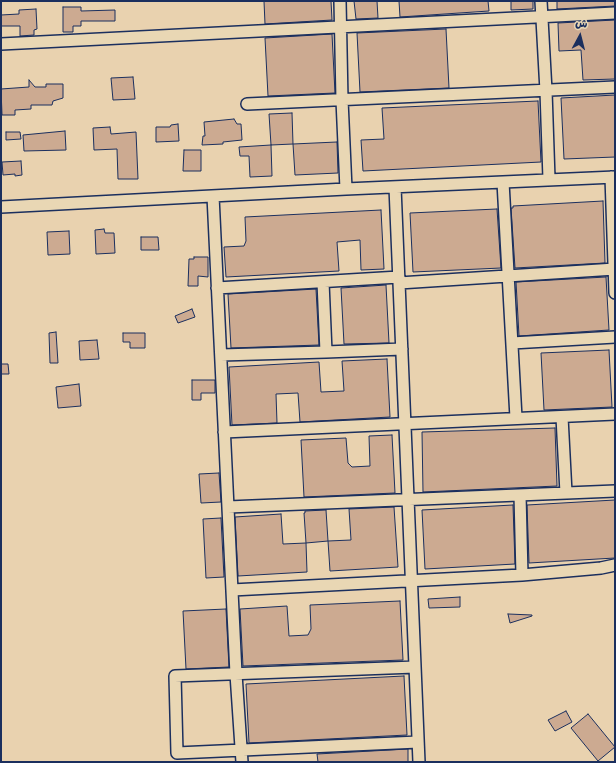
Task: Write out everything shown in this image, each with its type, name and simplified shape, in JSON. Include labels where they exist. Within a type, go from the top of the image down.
[{"type":"street","points":[[340,1],[346,189]]},
{"type":"street","points":[[541,1],[549,179]]},
{"type":"street","points":[[1,44],[615,13]]},
{"type":"street","points":[[247,104],[615,87]]},
{"type":"street","points":[[1,207],[613,177],[615,293]]},
{"type":"street","points":[[503,182],[516,418]]},
{"type":"street","points":[[395,187],[419,762]]},
{"type":"street","points":[[213,196],[236,674],[242,762]]},
{"type":"street","points":[[217,288],[323,282],[508,276],[615,269]]},
{"type":"street","points":[[323,282],[326,352]]},
{"type":"street","points":[[512,343],[615,337]]},
{"type":"street","points":[[221,355],[402,349]]},
{"type":"street","points":[[224,432],[615,414]]},
{"type":"street","points":[[562,417],[566,493]]},
{"type":"street","points":[[228,507],[615,491]]},
{"type":"street","points":[[520,495],[522,575]]},
{"type":"street","points":[[232,590],[522,575],[615,566]]},
{"type":"street","points":[[415,667],[175,676],[177,753],[418,742]]},
{"type":"building","points":[[264,1],[331,1],[332,20],[265,24]]},
{"type":"building","points":[[354,1],[377,1],[378,18],[356,19]]},
{"type":"building","points":[[399,1],[488,1],[489,11],[400,17]]},
{"type":"building","points":[[511,1],[533,1],[533,9],[511,10]]},
{"type":"building","points":[[557,1],[615,1],[615,6],[557,9]]},
{"type":"building","points":[[63,7],[81,7],[81,11],[115,10],[115,21],[81,21],[81,26],[73,26],[73,32],[63,32]]},
{"type":"building","points":[[36,9],[37,29],[34,30],[34,35],[20,36],[20,26],[1,26],[1,15],[19,14],[19,10]]},
{"type":"building","points":[[615,20],[615,79],[583,80],[581,50],[559,51],[558,23]]},
{"type":"building","points":[[446,29],[449,88],[360,92],[357,33]]},
{"type":"building","points":[[332,34],[335,93],[268,96],[265,38]]},
{"type":"building","points":[[133,77],[135,99],[113,100],[111,78]]},
{"type":"building","points":[[29,80],[35,87],[46,87],[46,84],[63,84],[63,98],[53,101],[52,105],[31,105],[31,109],[15,110],[15,115],[2,115],[1,89],[29,87]]},
{"type":"building","points":[[615,95],[615,157],[564,159],[561,98]]},
{"type":"building","points":[[538,101],[541,162],[363,171],[361,140],[384,139],[382,108]]},
{"type":"building","points":[[292,113],[293,144],[271,145],[269,114]]},
{"type":"building","points":[[234,119],[237,124],[241,124],[242,140],[223,142],[223,144],[202,145],[203,136],[205,136],[204,122]]},
{"type":"building","points":[[178,124],[179,141],[156,142],[156,127],[170,127],[171,125]]},
{"type":"building","points":[[110,127],[111,134],[136,132],[138,179],[118,179],[117,149],[94,150],[93,128]]},
{"type":"building","points":[[65,131],[66,150],[24,151],[23,135]]},
{"type":"building","points":[[6,132],[20,132],[21,139],[6,140]]},
{"type":"building","points":[[337,142],[338,173],[295,175],[293,144]]},
{"type":"building","points":[[271,145],[272,176],[250,177],[249,156],[240,156],[239,147]]},
{"type":"building","points":[[184,150],[201,150],[201,171],[183,171]]},
{"type":"building","points":[[21,161],[22,175],[3,175],[2,162]]},
{"type":"building","points":[[603,201],[605,263],[515,268],[511,208],[513,208],[513,206]]},
{"type":"building","points":[[497,209],[501,268],[413,272],[410,213]]},
{"type":"building","points":[[381,210],[384,269],[361,270],[360,240],[337,242],[339,271],[226,277],[224,247],[244,246],[246,241],[245,217]]},
{"type":"building","points":[[104,229],[105,233],[114,233],[115,253],[96,254],[95,230]]},
{"type":"building","points":[[69,231],[70,254],[48,255],[47,232]]},
{"type":"building","points":[[141,237],[158,237],[159,250],[141,250]]},
{"type":"building","points":[[194,257],[208,257],[208,277],[198,276],[198,286],[188,286],[189,259],[194,259]]},
{"type":"building","points":[[606,277],[609,330],[519,336],[516,282]]},
{"type":"building","points":[[386,285],[389,343],[344,344],[341,288]]},
{"type":"building","points":[[316,289],[319,345],[231,348],[228,294]]},
{"type":"building","points":[[192,309],[195,317],[178,323],[175,316]]},
{"type":"building","points":[[56,332],[58,363],[50,363],[49,333]]},
{"type":"building","points":[[123,333],[145,333],[145,348],[130,348],[130,342],[123,342]]},
{"type":"building","points":[[97,340],[99,359],[80,360],[79,341]]},
{"type":"building","points":[[609,350],[612,407],[544,410],[541,353]]},
{"type":"building","points":[[387,359],[390,417],[300,422],[298,393],[276,394],[277,423],[232,425],[229,367],[319,362],[321,392],[344,391],[342,361]]},
{"type":"building","points":[[1,364],[8,364],[9,374],[1,374]]},
{"type":"building","points":[[192,380],[215,380],[215,393],[201,393],[201,400],[192,400]]},
{"type":"building","points":[[79,384],[81,406],[58,408],[56,387]]},
{"type":"building","points":[[555,428],[557,486],[423,492],[422,432]]},
{"type":"building","points":[[392,435],[395,493],[304,497],[301,440],[346,438],[348,463],[352,467],[370,466],[369,436]]},
{"type":"building","points":[[219,473],[221,502],[201,503],[199,474]]},
{"type":"building","points":[[615,500],[615,558],[529,563],[527,505]]},
{"type":"building","points":[[513,505],[515,564],[425,569],[422,510]]},
{"type":"building","points":[[394,507],[398,567],[330,571],[328,541],[351,540],[349,509]]},
{"type":"building","points":[[326,510],[328,541],[306,543],[305,511]]},
{"type":"building","points":[[281,514],[283,544],[306,543],[307,572],[238,576],[235,517]]},
{"type":"building","points":[[221,518],[224,577],[206,578],[203,519]]},
{"type":"building","points":[[460,597],[460,607],[429,608],[428,599]]},
{"type":"building","points":[[400,601],[403,660],[243,666],[240,609],[287,606],[289,636],[308,635],[311,629],[310,605]]},
{"type":"building","points":[[226,609],[229,667],[186,669],[183,611]]},
{"type":"building","points":[[508,614],[532,615],[532,616],[510,623]]},
{"type":"building","points":[[404,676],[407,735],[249,743],[246,684]]},
{"type":"building","points":[[566,711],[572,722],[555,731],[548,720]]},
{"type":"building","points":[[588,714],[615,747],[598,761],[571,728]]},
{"type":"building","points":[[408,749],[408,762],[318,762],[317,754]]}]
